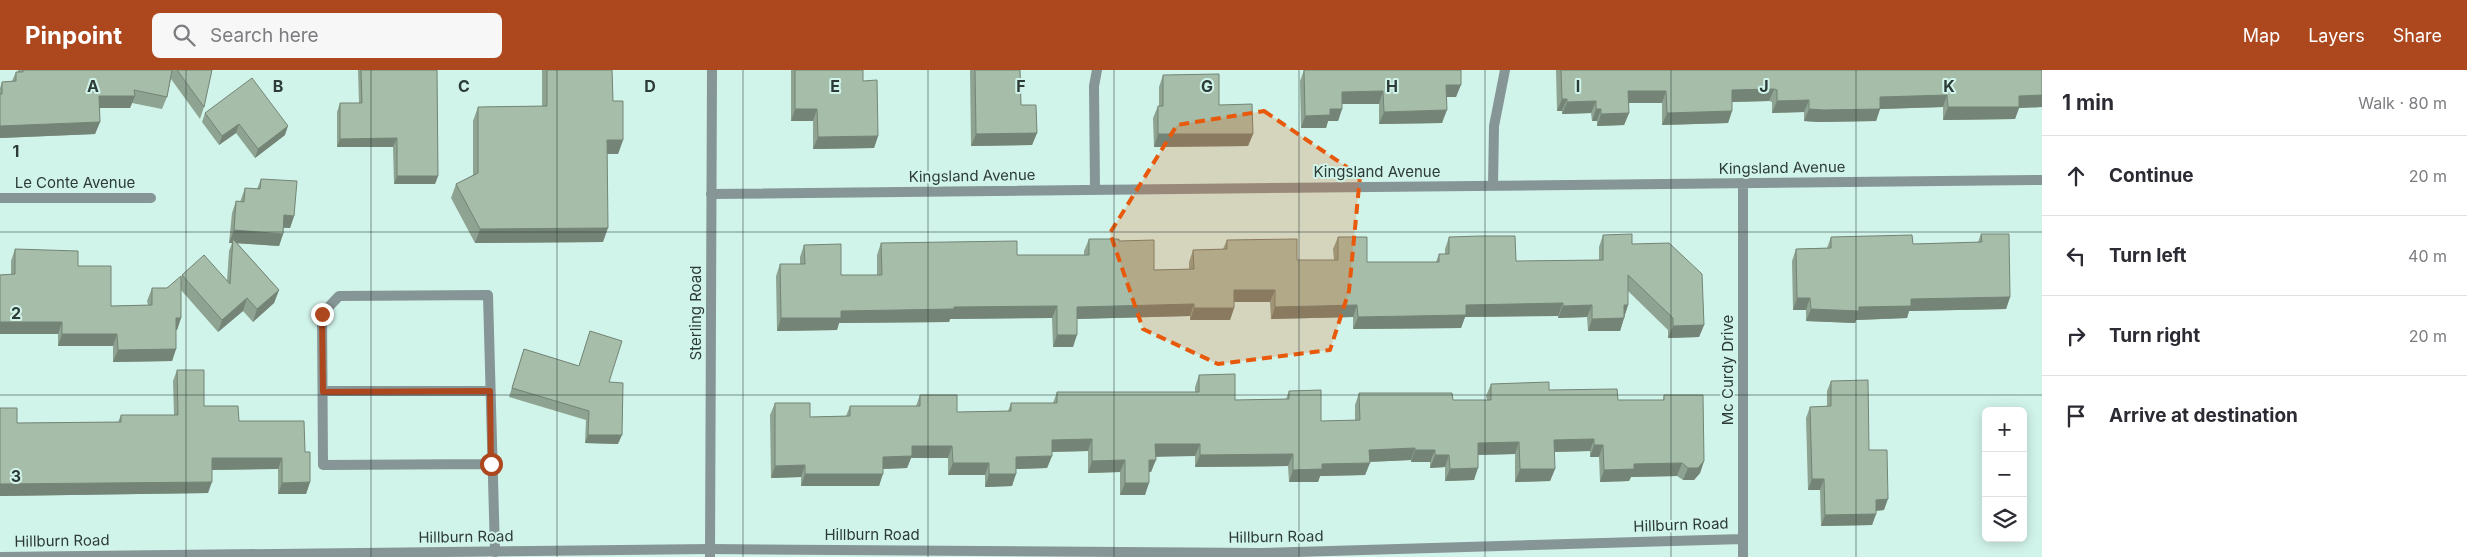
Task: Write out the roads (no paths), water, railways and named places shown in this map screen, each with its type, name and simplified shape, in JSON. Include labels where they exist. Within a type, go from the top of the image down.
[{"type":"street","name":"Sterling Road","points":[[710,553],[712,70]]},
{"type":"street","points":[[1095,190],[1094,86],[1097,70]]},
{"type":"street","points":[[1493,186],[1494,126],[1505,70]]},
{"type":"street","name":"Kingsland Avenue","points":[[712,194],[2042,180]]},
{"type":"street","name":"Mc Curdy Drive","points":[[1743,183],[1743,557]]},
{"type":"street","name":"Le Conte Avenue","points":[[0,198],[150,198]]},
{"type":"street","points":[[491,464],[323,465],[322,314],[338,296],[488,296],[491,464],[495,552]]},
{"type":"street","points":[[323,392],[490,391]]},
{"type":"street","name":"Hillburn Road","points":[[0,557],[495,552],[1261,553],[1743,539]]}]
